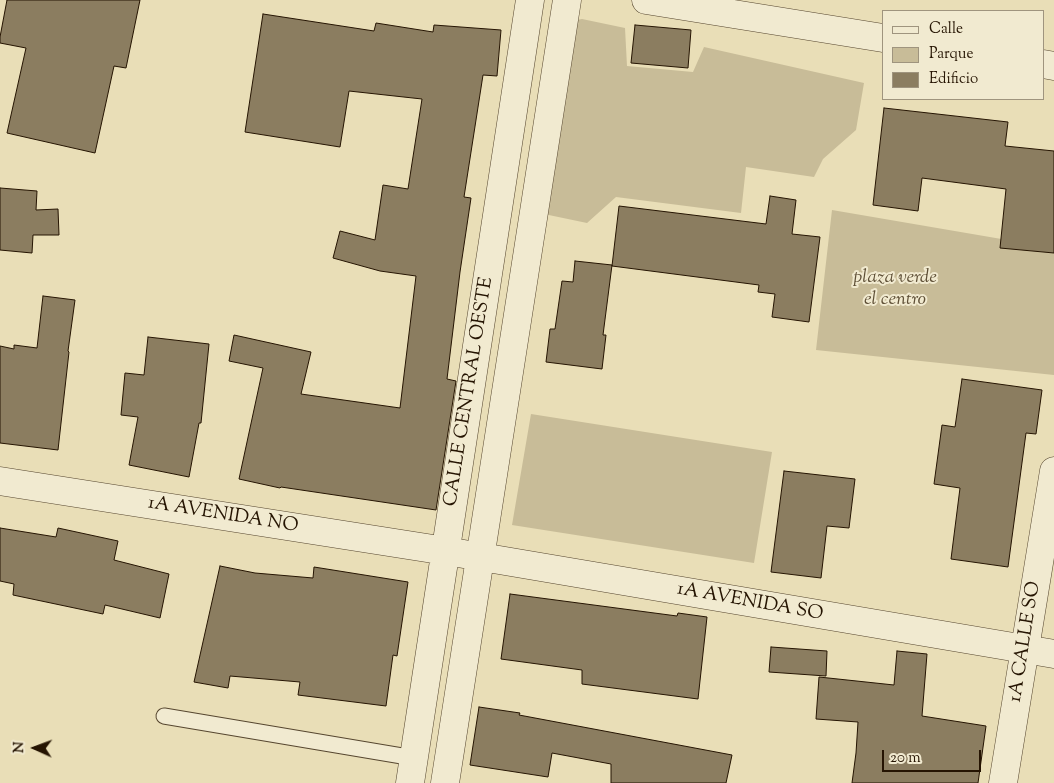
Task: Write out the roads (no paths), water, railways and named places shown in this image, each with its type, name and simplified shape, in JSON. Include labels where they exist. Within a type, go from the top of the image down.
[{"type":"street","name":"CALLE CENTRAL OESTE","points":[[412,771],[530,0]]},
{"type":"street","points":[[445,783],[567,0]]},
{"type":"street","points":[[646,0],[882,38]]},
{"type":"street","name":"1A CALLE SO","points":[[1003,783],[1054,471]]},
{"type":"street","name":"1A AVENIDA NO","points":[[0,481],[446,551]]},
{"type":"street","name":"1A AVENIDA SO","points":[[446,551],[1054,654]]},
{"type":"lane","points":[[164,716],[412,771]]},
{"type":"park label","name":"plaza verde el centro","points":[[895,290]]}]
